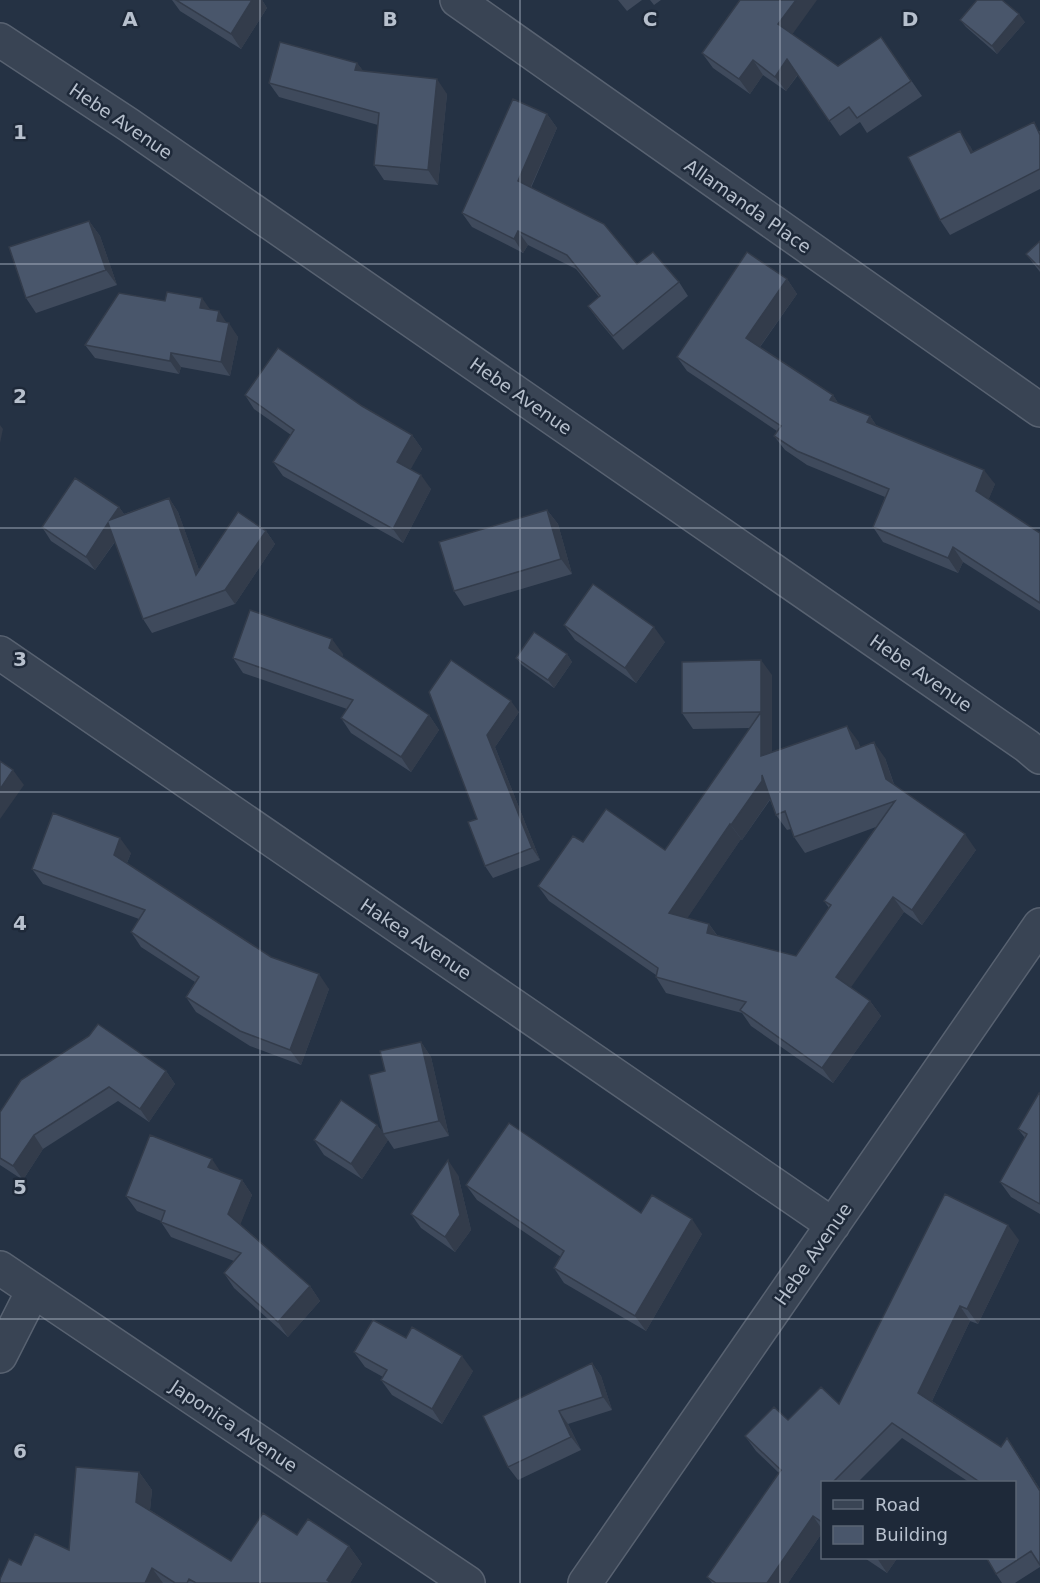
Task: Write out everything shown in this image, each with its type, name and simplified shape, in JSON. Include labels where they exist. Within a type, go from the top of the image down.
[{"type":"street","name":"Allamanda Place","points":[[457,0],[1040,410]]},
{"type":"street","name":"Hebe Avenue","points":[[0,40],[129,125],[1040,757]]},
{"type":"street","name":"Hakea Avenue","points":[[0,653],[833,1225]]},
{"type":"street","name":"Hebe Avenue","points":[[585,1583],[1040,925]]},
{"type":"street","name":"Japonica Avenue","points":[[0,1268],[468,1583]]},
{"type":"street","points":[[0,1356],[33,1291]]},
{"type":"building","points":[[176,0],[252,0],[231,34]]},
{"type":"building","points":[[740,0],[796,0],[778,24],[838,66],[881,37],[911,81],[857,118],[849,107],[829,121],[787,59],[775,77],[753,60],[739,79],[702,53]]},
{"type":"building","points":[[977,0],[1002,0],[1019,14],[992,46],[960,20]]},
{"type":"building","points":[[280,42],[357,63],[355,70],[437,79],[428,170],[374,165],[379,113],[269,83]]},
{"type":"building","points":[[513,99],[547,114],[518,181],[604,224],[637,264],[653,252],[679,282],[613,336],[588,306],[600,296],[567,255],[518,231],[514,239],[462,213]]},
{"type":"building","points":[[1034,122],[1040,135],[1040,169],[940,220],[908,157],[960,131],[971,153]]},
{"type":"building","points":[[89,221],[106,270],[26,298],[9,247]]},
{"type":"building","points":[[1040,241],[1040,268],[1026,254]]},
{"type":"building","points":[[747,252],[787,279],[746,338],[833,395],[830,400],[870,416],[867,422],[984,470],[976,491],[1040,533],[1040,603],[953,547],[948,558],[873,527],[889,489],[797,451],[774,436],[781,426],[677,357]]},
{"type":"building","points":[[167,292],[202,298],[200,308],[219,311],[217,321],[229,323],[221,362],[171,353],[170,361],[85,345],[119,293],[165,301]]},
{"type":"building","points":[[278,348],[362,406],[412,435],[397,462],[421,475],[393,529],[273,462],[294,430],[245,395]]},
{"type":"building","points":[[75,478],[119,507],[110,520],[169,498],[196,575],[238,512],[266,531],[225,590],[143,619],[108,523],[86,557],[42,527]]},
{"type":"building","points":[[547,510],[561,559],[454,591],[439,542]]},
{"type":"building","points":[[593,584],[654,627],[625,668],[564,625]]},
{"type":"building","points":[[250,610],[332,639],[329,648],[429,715],[401,757],[341,718],[353,700],[233,658]]},
{"type":"building","points":[[534,632],[567,654],[548,680],[516,658]]},
{"type":"building","points":[[451,660],[511,701],[487,735],[532,848],[485,866],[468,822],[477,819],[429,692]]},
{"type":"building","points":[[761,660],[761,712],[682,713],[682,662]]},
{"type":"building","points":[[761,712],[761,756],[847,726],[856,749],[874,742],[886,779],[965,834],[912,910],[893,897],[836,977],[870,1001],[822,1068],[740,1010],[746,1002],[656,977],[658,968],[538,886],[573,836],[583,842],[606,809],[665,850]],"holes":[[[762,775],[776,815],[785,811],[794,837],[895,801],[824,901],[831,905],[796,956],[707,933],[709,924],[669,913],[762,781]]]},
{"type":"building","points":[[0,761],[13,770],[0,789]]},
{"type":"building","points":[[53,813],[120,838],[114,855],[271,957],[319,974],[290,1050],[240,1031],[186,997],[199,977],[131,932],[145,910],[32,869]]},
{"type":"building","points":[[98,1024],[166,1071],[140,1109],[109,1087],[34,1135],[13,1166],[0,1158],[0,1112],[21,1080],[89,1036]]},
{"type":"building","points":[[421,1042],[439,1121],[383,1134],[369,1075],[385,1071],[380,1051]]},
{"type":"building","points":[[1039,1093],[1040,1204],[1000,1182],[1027,1134],[1018,1129]]},
{"type":"building","points":[[341,1100],[377,1125],[351,1164],[314,1140]]},
{"type":"building","points":[[509,1123],[641,1213],[652,1195],[692,1219],[635,1316],[554,1268],[564,1251],[466,1185]]},
{"type":"building","points":[[150,1135],[212,1159],[208,1167],[242,1180],[228,1214],[310,1286],[278,1322],[224,1273],[241,1253],[161,1222],[165,1211],[126,1196]]},
{"type":"building","points":[[448,1160],[460,1215],[445,1237],[411,1214]]},
{"type":"building","points":[[945,1194],[1008,1225],[967,1309],[960,1306],[918,1393],[1001,1447],[1007,1438],[1040,1491],[1040,1565],[1031,1551],[996,1574],[987,1559],[1016,1559],[1016,1481],[978,1481],[892,1423],[834,1481],[821,1481],[821,1521],[813,1516],[767,1583],[716,1583],[707,1577],[781,1470],[745,1436],[774,1407],[788,1420],[821,1387],[839,1404]]},
{"type":"building","points":[[373,1320],[406,1338],[412,1327],[462,1356],[432,1409],[381,1380],[387,1370],[354,1352]]},
{"type":"building","points":[[592,1363],[603,1397],[559,1411],[571,1437],[508,1467],[483,1416]]},
{"type":"building","points":[[76,1467],[139,1472],[136,1502],[231,1561],[263,1513],[297,1535],[308,1519],[349,1546],[327,1580],[331,1583],[196,1583],[189,1579],[187,1583],[175,1583],[152,1568],[145,1583],[0,1583],[9,1559],[21,1565],[35,1534],[69,1550]]}]
